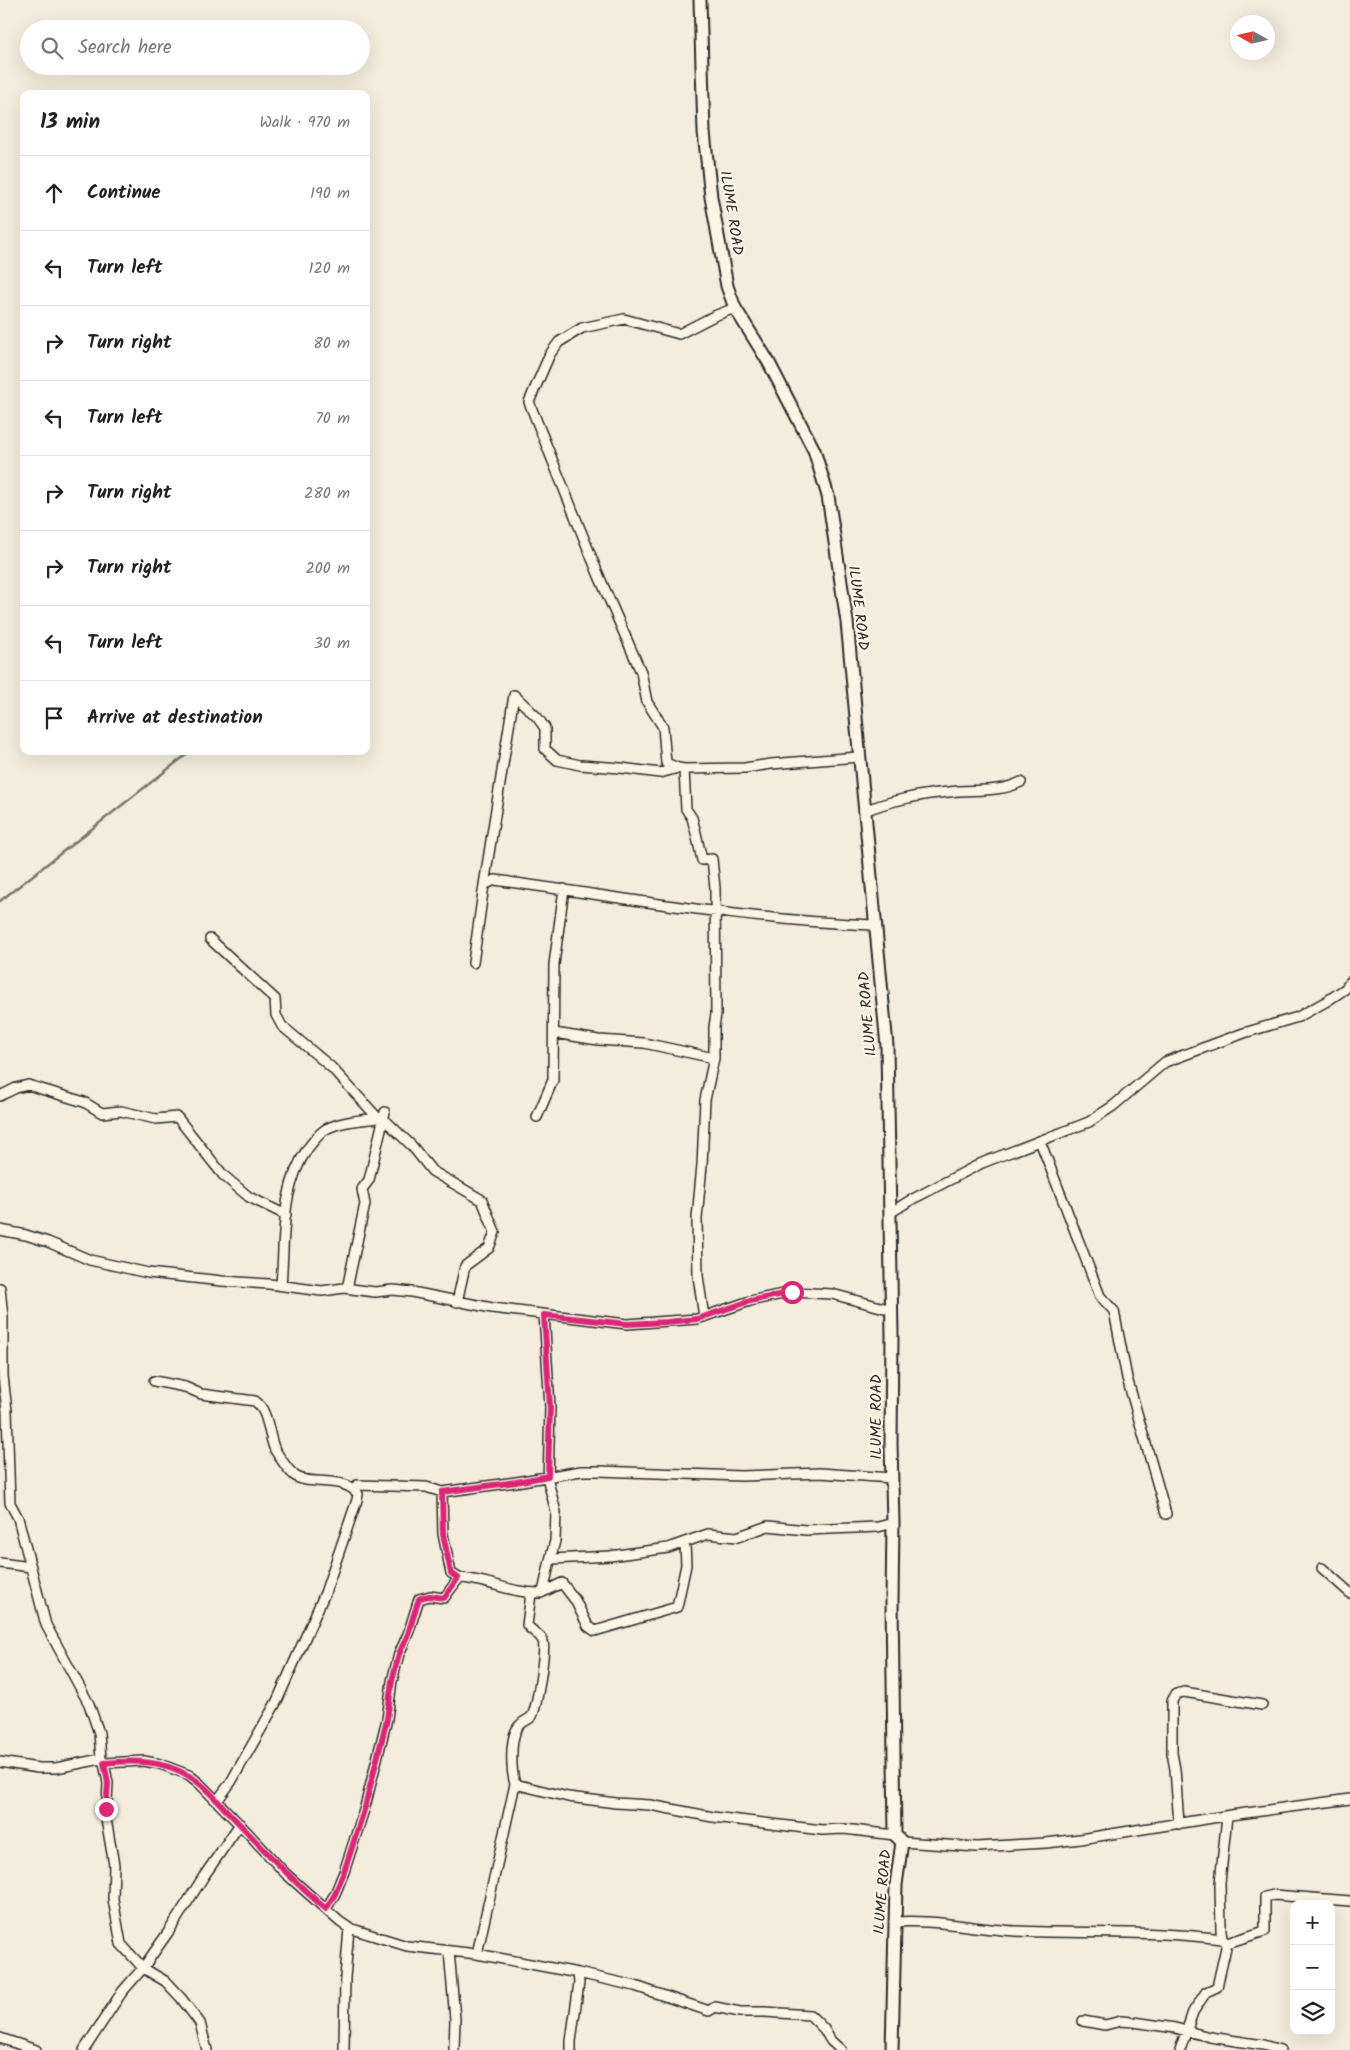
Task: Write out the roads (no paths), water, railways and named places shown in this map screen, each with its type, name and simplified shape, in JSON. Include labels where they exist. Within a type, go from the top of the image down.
[{"type":"street","name":"ILUME ROAD","points":[[700,0],[704,132],[709,178],[727,286],[736,308],[787,395],[814,450],[828,496],[847,622],[858,757],[887,1046],[892,1310],[892,1601],[898,1839],[894,1922],[892,2050]]},
{"type":"street","points":[[681,768],[666,763],[663,727],[647,702],[641,672],[599,576],[529,402],[550,354],[559,342],[582,328],[624,319],[679,334],[714,316],[736,308]]},
{"type":"street","points":[[473,963],[514,695],[537,717],[545,728],[545,749],[557,760],[580,765],[660,773],[681,768],[745,768],[858,757]]},
{"type":"street","points":[[681,768],[686,809],[692,818],[702,860],[712,859],[715,912],[716,1014],[714,1058],[705,1100],[697,1218],[698,1276],[704,1317]]},
{"type":"street","points":[[864,811],[879,805],[922,796],[956,791],[994,790],[1012,787],[1021,782]]},
{"type":"street","points":[[484,885],[495,880],[715,912],[818,924],[874,926]]},
{"type":"street","points":[[537,1117],[552,1080],[554,964],[564,889]]},
{"type":"street","points":[[210,939],[275,999],[276,1014],[282,1026],[330,1067],[383,1117],[412,1146],[432,1171],[482,1200],[495,1232],[489,1248],[465,1266],[457,1302]]},
{"type":"street","points":[[890,1213],[982,1163],[1089,1122],[1113,1106],[1165,1062],[1244,1033],[1298,1017],[1327,1001],[1344,989],[1350,982]]},
{"type":"street","points":[[554,1033],[598,1040],[644,1043],[714,1058]]},
{"type":"street","points":[[0,1096],[16,1088],[28,1085],[84,1102],[102,1113],[121,1111],[156,1119],[177,1117],[223,1175],[249,1197],[286,1215]]},
{"type":"street","points":[[281,1286],[288,1194],[294,1172],[312,1143],[324,1130],[333,1126],[383,1117]]},
{"type":"street","points":[[348,1284],[365,1204],[362,1189],[369,1180],[383,1117]]},
{"type":"street","points":[[1040,1141],[1100,1296],[1114,1312],[1127,1378],[1166,1514]]},
{"type":"street","points":[[0,1230],[48,1242],[90,1260],[148,1273],[322,1291],[344,1288],[375,1292],[393,1290],[412,1292],[457,1302],[544,1315],[627,1324],[667,1322],[704,1317],[750,1301],[792,1292],[832,1294],[892,1310]]},
{"type":"street","points":[[0,1288],[4,1317],[3,1376],[7,1411],[10,1503],[18,1518],[46,1625],[89,1704],[99,1733],[102,1761],[108,1783],[106,1819],[114,1865],[113,1899],[122,1944],[143,1968],[165,1981],[181,1998],[200,2023],[207,2050]]},
{"type":"street","points":[[543,1592],[555,1542],[556,1512],[548,1476],[550,1407],[544,1315]]},
{"type":"street","points":[[154,1381],[185,1387],[201,1394],[255,1401],[260,1404],[263,1411],[275,1449],[294,1476],[302,1479],[326,1480],[345,1485],[353,1488],[358,1494],[358,1500],[325,1594],[277,1701],[231,1782],[217,1801]]},
{"type":"street","points":[[357,1485],[426,1487],[442,1492],[548,1476],[598,1471],[742,1476],[820,1474],[892,1478]]},
{"type":"street","points":[[442,1492],[444,1542],[451,1573],[458,1578],[531,1594],[543,1592],[562,1583],[575,1600],[588,1626],[595,1631],[677,1607],[686,1565],[685,1544]]},
{"type":"street","points":[[551,1556],[555,1560],[617,1555],[668,1548],[685,1544],[708,1534],[737,1537],[768,1526],[806,1530],[878,1527],[893,1523]]},
{"type":"street","points":[[0,1563],[31,1567]]},
{"type":"street","points":[[1322,1568],[1350,1593]]},
{"type":"street","points":[[326,1909],[335,1894],[344,1872],[365,1807],[387,1719],[392,1681],[399,1654],[408,1634],[419,1599],[430,1596],[444,1598],[458,1578]]},
{"type":"street","points":[[477,1954],[514,1784],[511,1770],[515,1734],[519,1725],[532,1716],[536,1706],[544,1657],[544,1643],[540,1635],[531,1631],[527,1626],[531,1594]]},
{"type":"street","points":[[1178,1824],[1176,1768],[1172,1753],[1172,1701],[1176,1694],[1184,1692],[1262,1705]]},
{"type":"street","points":[[0,1762],[38,1768],[56,1768],[102,1761],[144,1761],[160,1764],[189,1775],[240,1824],[285,1873],[349,1928],[407,1946],[477,1954],[635,1986],[709,2011],[715,2007],[740,2012],[810,2015],[824,2029],[831,2042],[841,2050]]},
{"type":"street","points":[[514,1784],[568,1797],[650,1805],[713,1817],[822,1830],[844,1829],[898,1839],[977,1848],[1080,1839],[1350,1799]]},
{"type":"street","points":[[1180,2050],[1193,2012],[1206,1992],[1217,1987],[1225,1941],[1220,1883],[1226,1816]]},
{"type":"street","points":[[84,2050],[122,1992],[143,1968],[240,1824]]},
{"type":"street","points":[[894,1922],[926,1922],[1016,1931],[1188,1934],[1225,1941],[1265,1931],[1265,1897],[1274,1895],[1350,1901]]},
{"type":"street","points":[[344,2050],[345,1978],[349,1928]]},
{"type":"street","points":[[449,1951],[455,2019],[454,2050]]},
{"type":"street","points":[[571,2050],[579,1984],[578,1973]]},
{"type":"street","points":[[1083,2021],[1105,2025],[1134,2022],[1175,2028],[1280,2050]]},
{"type":"street","points":[[0,2038],[36,2050]]},
{"type":"waterway","points":[[0,901],[186,755]]}]
